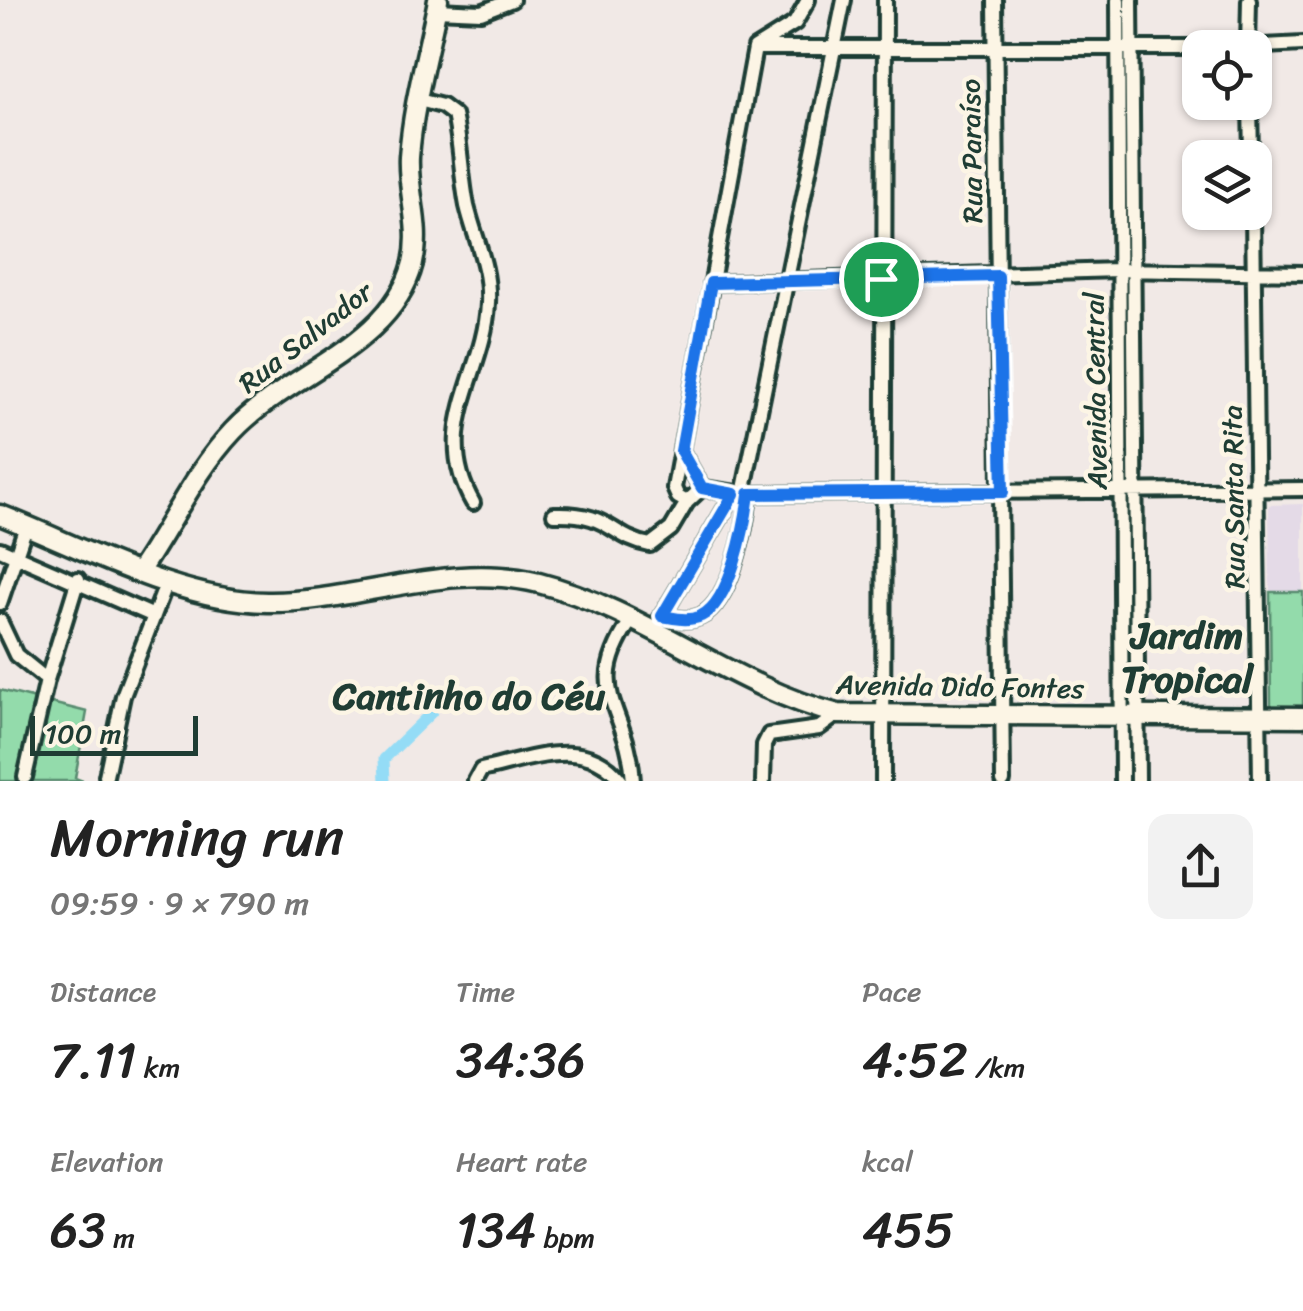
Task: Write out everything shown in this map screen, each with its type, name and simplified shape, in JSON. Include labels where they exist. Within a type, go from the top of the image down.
[{"type":"street","points":[[438,5],[480,12],[512,0]]},
{"type":"street","points":[[687,502],[678,498],[674,488],[755,48],[796,23],[808,0]]},
{"type":"street","points":[[657,624],[699,617],[715,606],[735,555],[742,494],[844,0]]},
{"type":"street","points":[[883,781],[881,279],[885,0]]},
{"type":"street","name":"Rua Paraíso","points":[[995,0],[1003,781]]},
{"type":"street","name":"Avenida Central","points":[[1118,0],[1117,270],[1129,489]]},
{"type":"street","name":"Avenida Central","points":[[1131,0],[1130,717],[1138,781]]},
{"type":"street","points":[[1248,30],[1249,0]]},
{"type":"street","name":"Rua Salvador","points":[[140,570],[212,456],[234,430],[265,402],[382,319],[400,295],[414,262],[416,230],[409,162],[415,98],[438,5]]},
{"type":"street","points":[[1272,46],[1303,44]]},
{"type":"street","points":[[755,48],[834,45],[1182,49]]},
{"type":"street","points":[[415,98],[442,106],[454,115],[468,211],[484,256],[488,306],[462,393],[458,424],[462,483],[473,504]]},
{"type":"street","name":"Rua Santa Rita","points":[[1253,230],[1260,781]]},
{"type":"street","points":[[711,283],[1117,270],[1303,274]]},
{"type":"street","points":[[681,451],[702,488]]},
{"type":"street","points":[[702,488],[742,494],[1303,489]]},
{"type":"street","points":[[554,514],[598,518],[633,540],[650,545],[670,529],[687,502],[702,488]]},
{"type":"street","points":[[657,624],[742,494]]},
{"type":"street","name":"Avenida Dido Fontes","points":[[0,516],[167,582],[230,600],[272,602],[432,580],[514,578],[563,591],[630,622],[657,624],[776,694],[838,714],[1303,717]]},
{"type":"street","points":[[0,603],[26,526]]},
{"type":"street","points":[[0,548],[78,579],[154,616]]},
{"type":"street","points":[[25,777],[47,680],[78,579]]},
{"type":"street","points":[[106,776],[123,696],[167,582]]},
{"type":"street","points":[[0,622],[16,655],[47,680]]},
{"type":"street","points":[[630,622],[612,649],[606,675],[628,738],[633,781]]},
{"type":"street","points":[[763,781],[764,745],[769,735],[820,728],[838,714]]},
{"type":"street","name":"Avenida Central","points":[[1122,781],[1130,717]]},
{"type":"street","points":[[475,781],[480,770],[571,752],[589,754],[613,769],[622,781]]},
{"type":"shaded area","points":[[1303,504],[1303,592],[1270,592],[1269,505]]},
{"type":"green space","points":[[1270,592],[1303,592],[1303,709],[1271,709]]},
{"type":"green space","points":[[0,690],[87,712],[75,778],[83,781],[0,781]]},
{"type":"waterway","points":[[385,781],[384,759],[432,712]]},
{"type":"district","name":"Jardim Tropical","points":[[1187,657]]},
{"type":"district","name":"Cantinho do Céu","points":[[469,696]]},
{"type":"route","points":[[998,276],[1003,492],[749,494],[735,555],[723,594],[715,606],[699,617],[662,616],[734,494],[702,488],[681,451],[711,283],[881,279],[998,276]]}]
